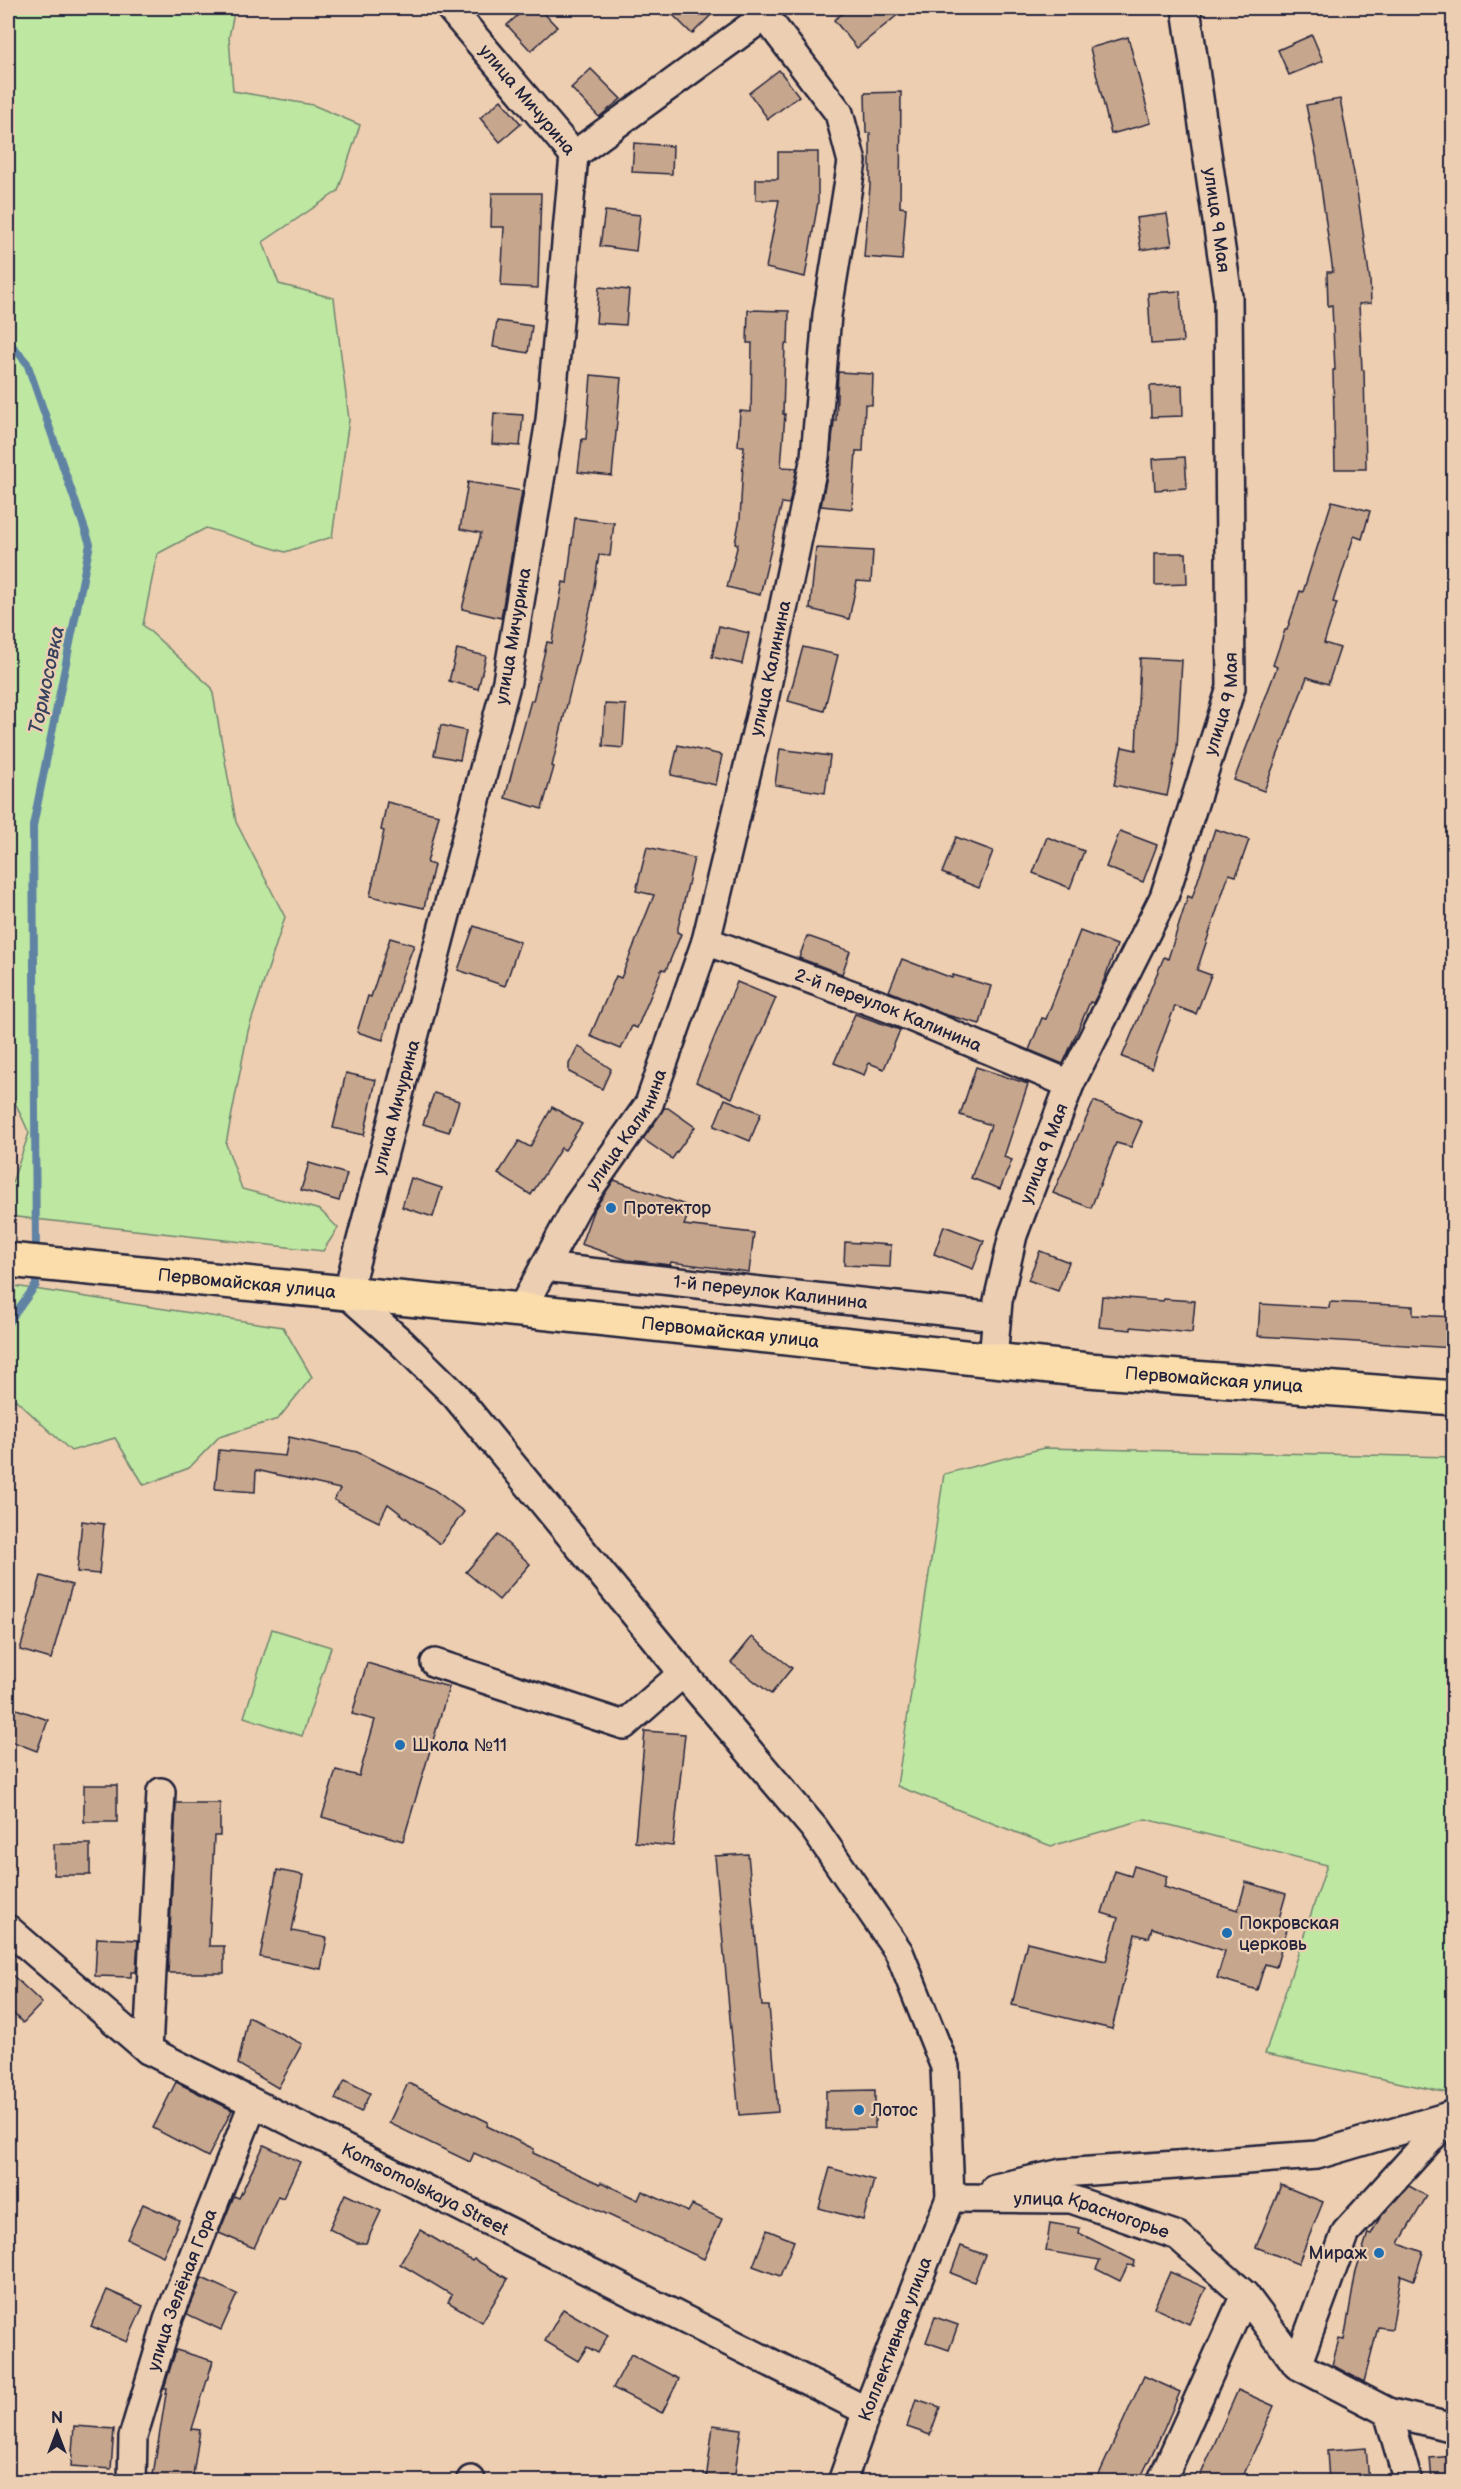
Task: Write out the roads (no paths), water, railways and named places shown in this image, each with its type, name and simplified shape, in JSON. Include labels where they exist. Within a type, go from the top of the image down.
[{"type":"main road","name":"Первомайская улица","points":[[8,1260],[521,1310],[1088,1370],[1454,1398]]},
{"type":"street","name":"улица Мичурина","points":[[347,1294],[507,681],[550,420],[574,155],[450,8]]},
{"type":"street","name":"улица 9 Мая","points":[[993,1360],[996,1317],[1013,1235],[1070,1084],[1164,897],[1231,688],[1228,297],[1186,8]]},
{"type":"street","points":[[574,155],[762,11]]},
{"type":"street","name":"улица Калинина","points":[[521,1310],[577,1206],[649,1104],[706,941],[764,700],[815,457],[827,315],[852,162],[839,113],[762,11]]},
{"type":"street","name":"2-й переулок Калинина","points":[[706,941],[894,1010],[1070,1084]]},
{"type":"street","name":"1-й переулок Калинина","points":[[544,1267],[996,1317]]},
{"type":"street","points":[[347,1294],[455,1395],[683,1673],[814,1828],[899,1952],[945,2067],[950,2198],[1062,2173],[1317,2155],[1453,2114]]},
{"type":"street","points":[[435,1663],[624,1725],[683,1673]]},
{"type":"street","points":[[148,2050],[161,1792]]},
{"type":"street","name":"Komsomolskaya Street","points":[[8,1929],[148,2050],[867,2411]]},
{"type":"street","name":"улица Зелёная Гора","points":[[132,2481],[133,2437],[168,2320],[254,2104]]},
{"type":"street","points":[[1453,2114],[1346,2232],[1297,2365],[1388,2412],[1454,2428]]},
{"type":"street","name":"улица Красногорье","points":[[950,2198],[1071,2199],[1178,2236],[1245,2295],[1297,2365]]},
{"type":"street","name":"Коллективная улица","points":[[842,2481],[950,2198]]},
{"type":"street","points":[[1161,2481],[1245,2295]]},
{"type":"street","points":[[1388,2412],[1408,2481]]},
{"type":"waterway","name":"Тормосовка","points":[[8,341],[27,363],[90,544],[33,826],[36,1255]]},
{"type":"waterway","name":"Тормосовка","points":[[8,1323],[36,1285],[36,1270]]},
{"type":"place","name":"Протектор","points":[[611,1208]]},
{"type":"place","name":"Школа №11","points":[[400,1745]]},
{"type":"place","name":"Покровская церковь","points":[[1227,1933]]},
{"type":"place","name":"Лотос","points":[[859,2110]]},
{"type":"place","name":"Мираж","points":[[1379,2253]]}]
